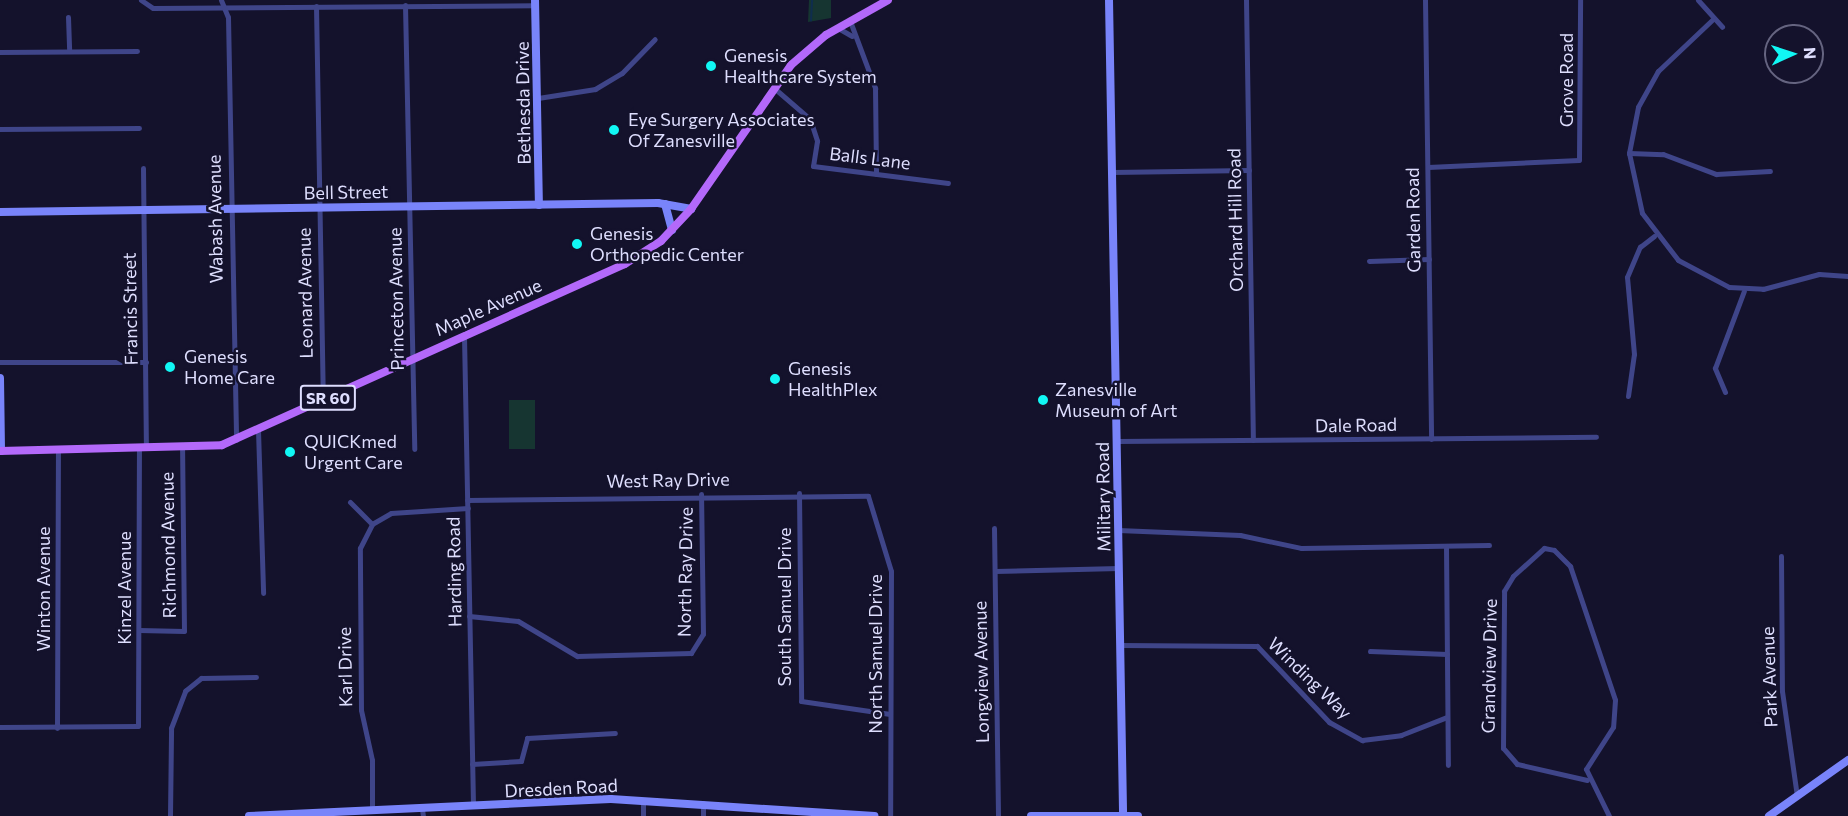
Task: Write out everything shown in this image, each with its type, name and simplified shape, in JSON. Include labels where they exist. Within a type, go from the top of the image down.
[{"type":"main road","name":"Maple Avenue","points":[[1,451],[182,450],[236,440],[625,264],[672,230],[691,208],[774,88],[801,55],[838,28],[888,0]]},
{"type":"street","points":[[141,0],[153,8],[296,3],[316,6],[535,2]]},
{"type":"street","points":[[221,0],[226,6]]},
{"type":"street","name":"Military Road","points":[[1109,0],[1123,814]]},
{"type":"street","name":"Orchard Hill Road","points":[[1246,0],[1253,440]]},
{"type":"street","name":"Garden Road","points":[[1425,0],[1431,439]]},
{"type":"street","name":"Grove Road","points":[[1428,167],[1579,160],[1580,0]]},
{"type":"street","points":[[1698,0],[1722,27]]},
{"type":"street","name":"Bethesda Drive","points":[[535,2],[539,205]]},
{"type":"street","name":"Princeton Avenue","points":[[405,5],[414,449]]},
{"type":"street","name":"Wabash Avenue","points":[[226,6],[236,440]]},
{"type":"street","name":"Leonard Avenue","points":[[316,6],[324,400]]},
{"type":"street","points":[[68,17],[69,51]]},
{"type":"street","points":[[1713,19],[1649,84],[1634,118],[1629,153],[1634,191],[1654,236],[1690,270],[1744,291],[1819,274],[1848,276]]},
{"type":"street","points":[[850,21],[852,36],[873,80],[876,174]]},
{"type":"street","points":[[838,28],[852,36]]},
{"type":"street","points":[[538,98],[587,93],[622,73],[655,39]]},
{"type":"street","points":[[0,51],[137,51]]},
{"type":"street","name":"Balls Lane","points":[[774,88],[810,120],[817,141],[813,166],[948,183]]},
{"type":"street","points":[[0,129],[139,128]]},
{"type":"street","points":[[1629,153],[1663,154],[1716,174],[1770,171]]},
{"type":"street","name":"Francis Street","points":[[142,450],[146,362],[143,168]]},
{"type":"street","points":[[1112,172],[1249,170]]},
{"type":"street","points":[[665,204],[672,230]]},
{"type":"street","name":"Bell Street","points":[[0,212],[665,204],[691,208]]},
{"type":"street","points":[[1628,396],[1634,354],[1627,277],[1640,247],[1654,236]]},
{"type":"street","points":[[1369,261],[1429,260]]},
{"type":"street","points":[[1725,392],[1715,368],[1744,291]]},
{"type":"street","name":"Harding Road","points":[[464,336],[473,808]]},
{"type":"street","points":[[0,362],[146,362]]},
{"type":"street","points":[[0,378],[1,451]]},
{"type":"street","points":[[258,430],[263,593]]},
{"type":"street","name":"Dale Road","points":[[1117,441],[1596,437]]},
{"type":"street","name":"Kinzel Avenue","points":[[57,728],[138,726],[142,450]]},
{"type":"street","name":"Richmond Avenue","points":[[139,630],[184,631],[182,450]]},
{"type":"street","name":"Winton Avenue","points":[[57,728],[58,451]]},
{"type":"street","name":"West Ray Drive","points":[[467,500],[800,493],[868,496]]},
{"type":"street","name":"South Samuel Drive","points":[[800,493],[801,701],[890,714]]},
{"type":"street","name":"North Ray Drive","points":[[469,616],[518,621],[578,656],[679,656],[698,649],[703,634],[701,494]]},
{"type":"street","name":"North Samuel Drive","points":[[868,496],[890,561],[890,816]]},
{"type":"street","points":[[350,502],[372,524],[403,509],[468,508]]},
{"type":"street","name":"Karl Drive","points":[[372,524],[360,548],[358,573],[361,710],[372,760],[372,811]]},
{"type":"street","name":"Longview Avenue","points":[[994,528],[998,816]]},
{"type":"street","points":[[1119,530],[1240,535],[1301,548],[1489,545]]},
{"type":"street","points":[[1446,546],[1448,765]]},
{"type":"street","name":"Grandview Drive","points":[[1548,548],[1570,566],[1615,700],[1613,727],[1587,764],[1587,780],[1517,764],[1503,748],[1504,591],[1522,565],[1548,548]]},
{"type":"street","name":"Park Avenue","points":[[1781,556],[1782,691],[1797,796]]},
{"type":"street","points":[[995,571],[1119,568]]},
{"type":"street","name":"Winding Way","points":[[1120,645],[1257,646],[1329,722],[1362,740],[1401,735],[1447,717]]},
{"type":"street","points":[[1370,651],[1447,654]]},
{"type":"street","points":[[170,816],[171,728],[183,696],[201,678],[256,677]]},
{"type":"street","points":[[0,727],[57,728]]},
{"type":"street","points":[[472,764],[521,761],[527,738],[615,733]]},
{"type":"street","points":[[1769,816],[1848,760]]},
{"type":"street","points":[[1587,780],[1604,799],[1609,816]]},
{"type":"street","points":[[643,800],[643,816]]},
{"type":"street","name":"Dresden Road","points":[[249,816],[372,811],[423,813],[473,808],[643,800],[874,816]]},
{"type":"street","points":[[703,803],[703,816]]},
{"type":"street","points":[[1031,816],[1123,814],[1138,816]]},
{"type":"green space","points":[[809,0],[831,0],[831,18],[808,22]]},
{"type":"green space","points":[[509,400],[535,400],[535,449],[509,449]]},
{"type":"waterway","points":[[811,21],[812,0]]},
{"type":"place","name":"Genesis Healthcare System","points":[[711,66]]},
{"type":"place","name":"Eye Surgery Associates Of Zanesville","points":[[614,130]]},
{"type":"place","name":"Genesis Orthopedic Center","points":[[577,244]]},
{"type":"place","name":"Genesis Home Care","points":[[170,367]]},
{"type":"place","name":"Genesis HealthPlex","points":[[775,379]]},
{"type":"place","name":"Zanesville Museum of Art","points":[[1043,400]]},
{"type":"place","name":"QUICKmed Urgent Care","points":[[290,452]]}]
